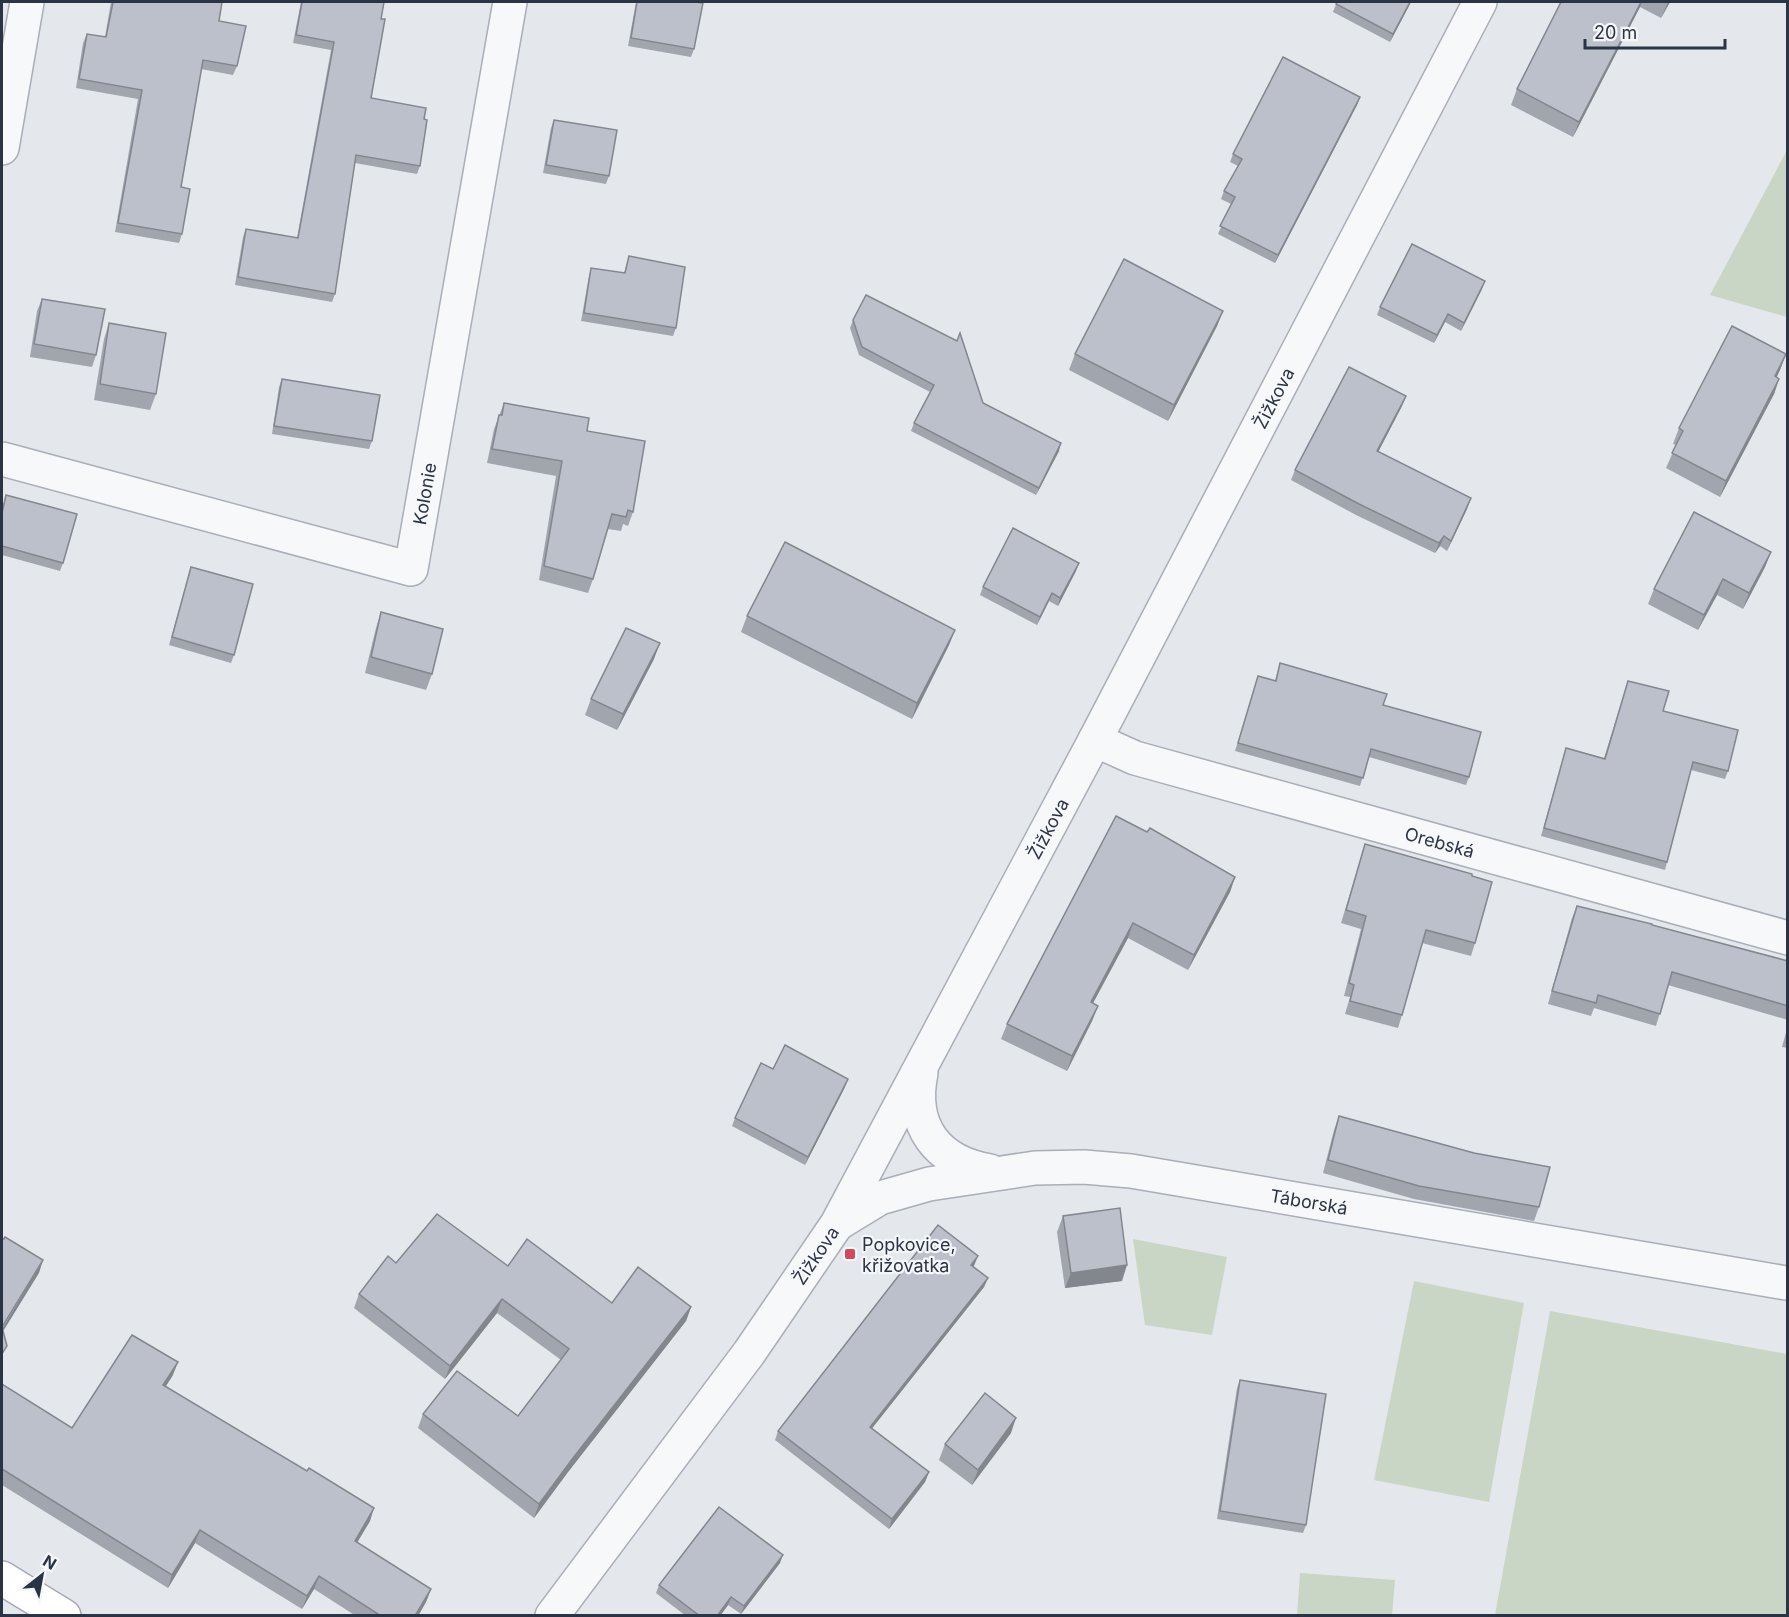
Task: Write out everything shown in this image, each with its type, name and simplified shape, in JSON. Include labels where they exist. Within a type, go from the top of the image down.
[{"type":"main road","points":[[2,1578],[64,1616]]},
{"type":"street","points":[[2,148],[27,2]]},
{"type":"street","name":"Kolonie","points":[[2,459],[411,568],[510,2]]},
{"type":"street","name":"Žižkova","points":[[552,1616],[749,1353],[837,1224],[1095,740],[1480,2]]},
{"type":"street","name":"Orebská","points":[[1095,740],[1135,758],[1788,938]]},
{"type":"street","points":[[922,1067],[918,1099],[924,1127],[929,1137],[947,1156],[960,1163],[997,1173]]},
{"type":"street","name":"Táborská","points":[[837,1224],[860,1209],[901,1191],[929,1184],[1035,1168],[1084,1167],[1131,1170],[1786,1283]]},
{"type":"green space","points":[[1787,150],[1787,317],[1710,295]]},
{"type":"green space","points":[[1133,1239],[1227,1257],[1212,1335],[1145,1325]]},
{"type":"green space","points":[[1414,1281],[1524,1303],[1489,1502],[1374,1480]]},
{"type":"green space","points":[[1550,1311],[1787,1354],[1787,1615],[1495,1615]]},
{"type":"green space","points":[[1300,1573],[1395,1580],[1392,1615],[1297,1615]]},
{"type":"building","points":[[113,2],[222,2],[219,21],[246,26],[237,66],[203,60],[181,187],[190,189],[182,234],[118,223],[142,90],[79,79],[87,34],[106,37]]},
{"type":"building","points":[[302,2],[384,2],[381,19],[385,19],[371,98],[426,108],[424,119],[427,120],[420,166],[356,155],[335,294],[238,277],[246,229],[298,238],[334,42],[296,35]]},
{"type":"building","points":[[637,2],[703,3],[694,49],[631,38]]},
{"type":"building","points":[[1337,2],[1410,2],[1393,34],[1336,4]]},
{"type":"building","points":[[1561,2],[1641,2],[1579,122],[1517,89]]},
{"type":"building","points":[[1283,57],[1360,97],[1278,255],[1220,226],[1235,197],[1224,191],[1242,159],[1233,154]]},
{"type":"building","points":[[554,120],[617,130],[609,176],[546,165]]},
{"type":"building","points":[[1412,244],[1485,281],[1464,323],[1448,314],[1437,335],[1380,307]]},
{"type":"building","points":[[629,256],[685,267],[676,328],[584,313],[591,268],[625,273]]},
{"type":"building","points":[[1124,259],[1223,311],[1174,405],[1075,354]]},
{"type":"building","points":[[866,295],[957,341],[960,333],[983,403],[1061,443],[1039,488],[914,423],[934,385],[862,347],[853,320]]},
{"type":"building","points":[[42,299],[105,309],[96,355],[34,344]]},
{"type":"building","points":[[109,323],[166,333],[156,394],[100,384]]},
{"type":"building","points":[[1732,326],[1786,354],[1775,376],[1779,379],[1726,481],[1672,453],[1683,431],[1679,428]]},
{"type":"building","points":[[1349,367],[1406,396],[1377,451],[1471,498],[1451,541],[1444,536],[1439,543],[1295,470]]},
{"type":"building","points":[[282,379],[380,395],[372,441],[274,426]]},
{"type":"building","points":[[504,403],[589,418],[587,431],[645,441],[633,512],[628,510],[626,517],[612,514],[593,579],[544,566],[562,461],[492,449],[499,415],[502,415]]},
{"type":"building","points":[[6,495],[77,514],[63,563],[2,546],[2,513]]},
{"type":"building","points":[[1694,512],[1771,552],[1749,593],[1723,579],[1704,615],[1654,589]]},
{"type":"building","points":[[1013,528],[1079,563],[1060,598],[1052,593],[1040,617],[983,587]]},
{"type":"building","points":[[785,542],[955,630],[917,703],[747,616]]},
{"type":"building","points":[[191,567],[253,584],[234,655],[172,637]]},
{"type":"building","points":[[381,612],[443,629],[432,674],[371,657]]},
{"type":"building","points":[[626,628],[660,643],[623,714],[591,699]]},
{"type":"building","points":[[1280,663],[1387,694],[1383,705],[1481,732],[1469,777],[1371,749],[1363,778],[1238,743],[1258,676],[1276,681]]},
{"type":"building","points":[[1628,681],[1669,691],[1663,711],[1738,730],[1728,771],[1693,762],[1667,862],[1544,828],[1566,748],[1605,759]]},
{"type":"building","points":[[1116,816],[1147,832],[1150,828],[1235,877],[1194,955],[1133,923],[1091,1002],[1098,1006],[1072,1056],[1007,1024]]},
{"type":"building","points":[[1365,844],[1472,874],[1472,876],[1492,882],[1475,943],[1426,930],[1402,1015],[1350,1001],[1354,985],[1349,983],[1366,916],[1346,910]]},
{"type":"building","points":[[1577,906],[1788,961],[1788,1006],[1672,972],[1660,1014],[1598,995],[1596,1003],[1552,991]]},
{"type":"building","points":[[785,1045],[848,1079],[808,1157],[735,1118],[761,1063],[773,1069]]},
{"type":"building","points":[[1339,1116],[1474,1153],[1550,1167],[1539,1207],[1419,1186],[1328,1160]]},
{"type":"building","points":[[1120,1208],[1127,1265],[1071,1273],[1063,1216]]},
{"type":"building","points":[[437,1214],[508,1266],[527,1239],[612,1303],[638,1267],[691,1307],[539,1504],[423,1414],[457,1371],[518,1416],[569,1349],[502,1299],[450,1366],[359,1294],[388,1256],[396,1263]]},
{"type":"building","points":[[938,1225],[978,1256],[971,1265],[988,1278],[870,1427],[929,1472],[892,1519],[778,1431]]},
{"type":"building","points":[[5,1237],[43,1260],[2,1327],[2,1238]]},
{"type":"building","points":[[2,1327],[7,1346],[2,1354]]},
{"type":"building","points":[[132,1335],[178,1362],[163,1385],[307,1471],[309,1468],[374,1508],[355,1541],[431,1589],[415,1616],[381,1616],[319,1576],[307,1596],[200,1530],[172,1575],[2,1469],[2,1384],[72,1428]]},
{"type":"building","points":[[1240,1380],[1326,1394],[1306,1525],[1220,1511]]},
{"type":"building","points":[[985,1393],[1016,1418],[978,1470],[945,1444]]},
{"type":"building","points":[[719,1507],[783,1555],[744,1606],[731,1597],[717,1616],[700,1616],[659,1585]]},
{"type":"place","name":"Popkovice, křižovatka","points":[[850,1254]]}]
